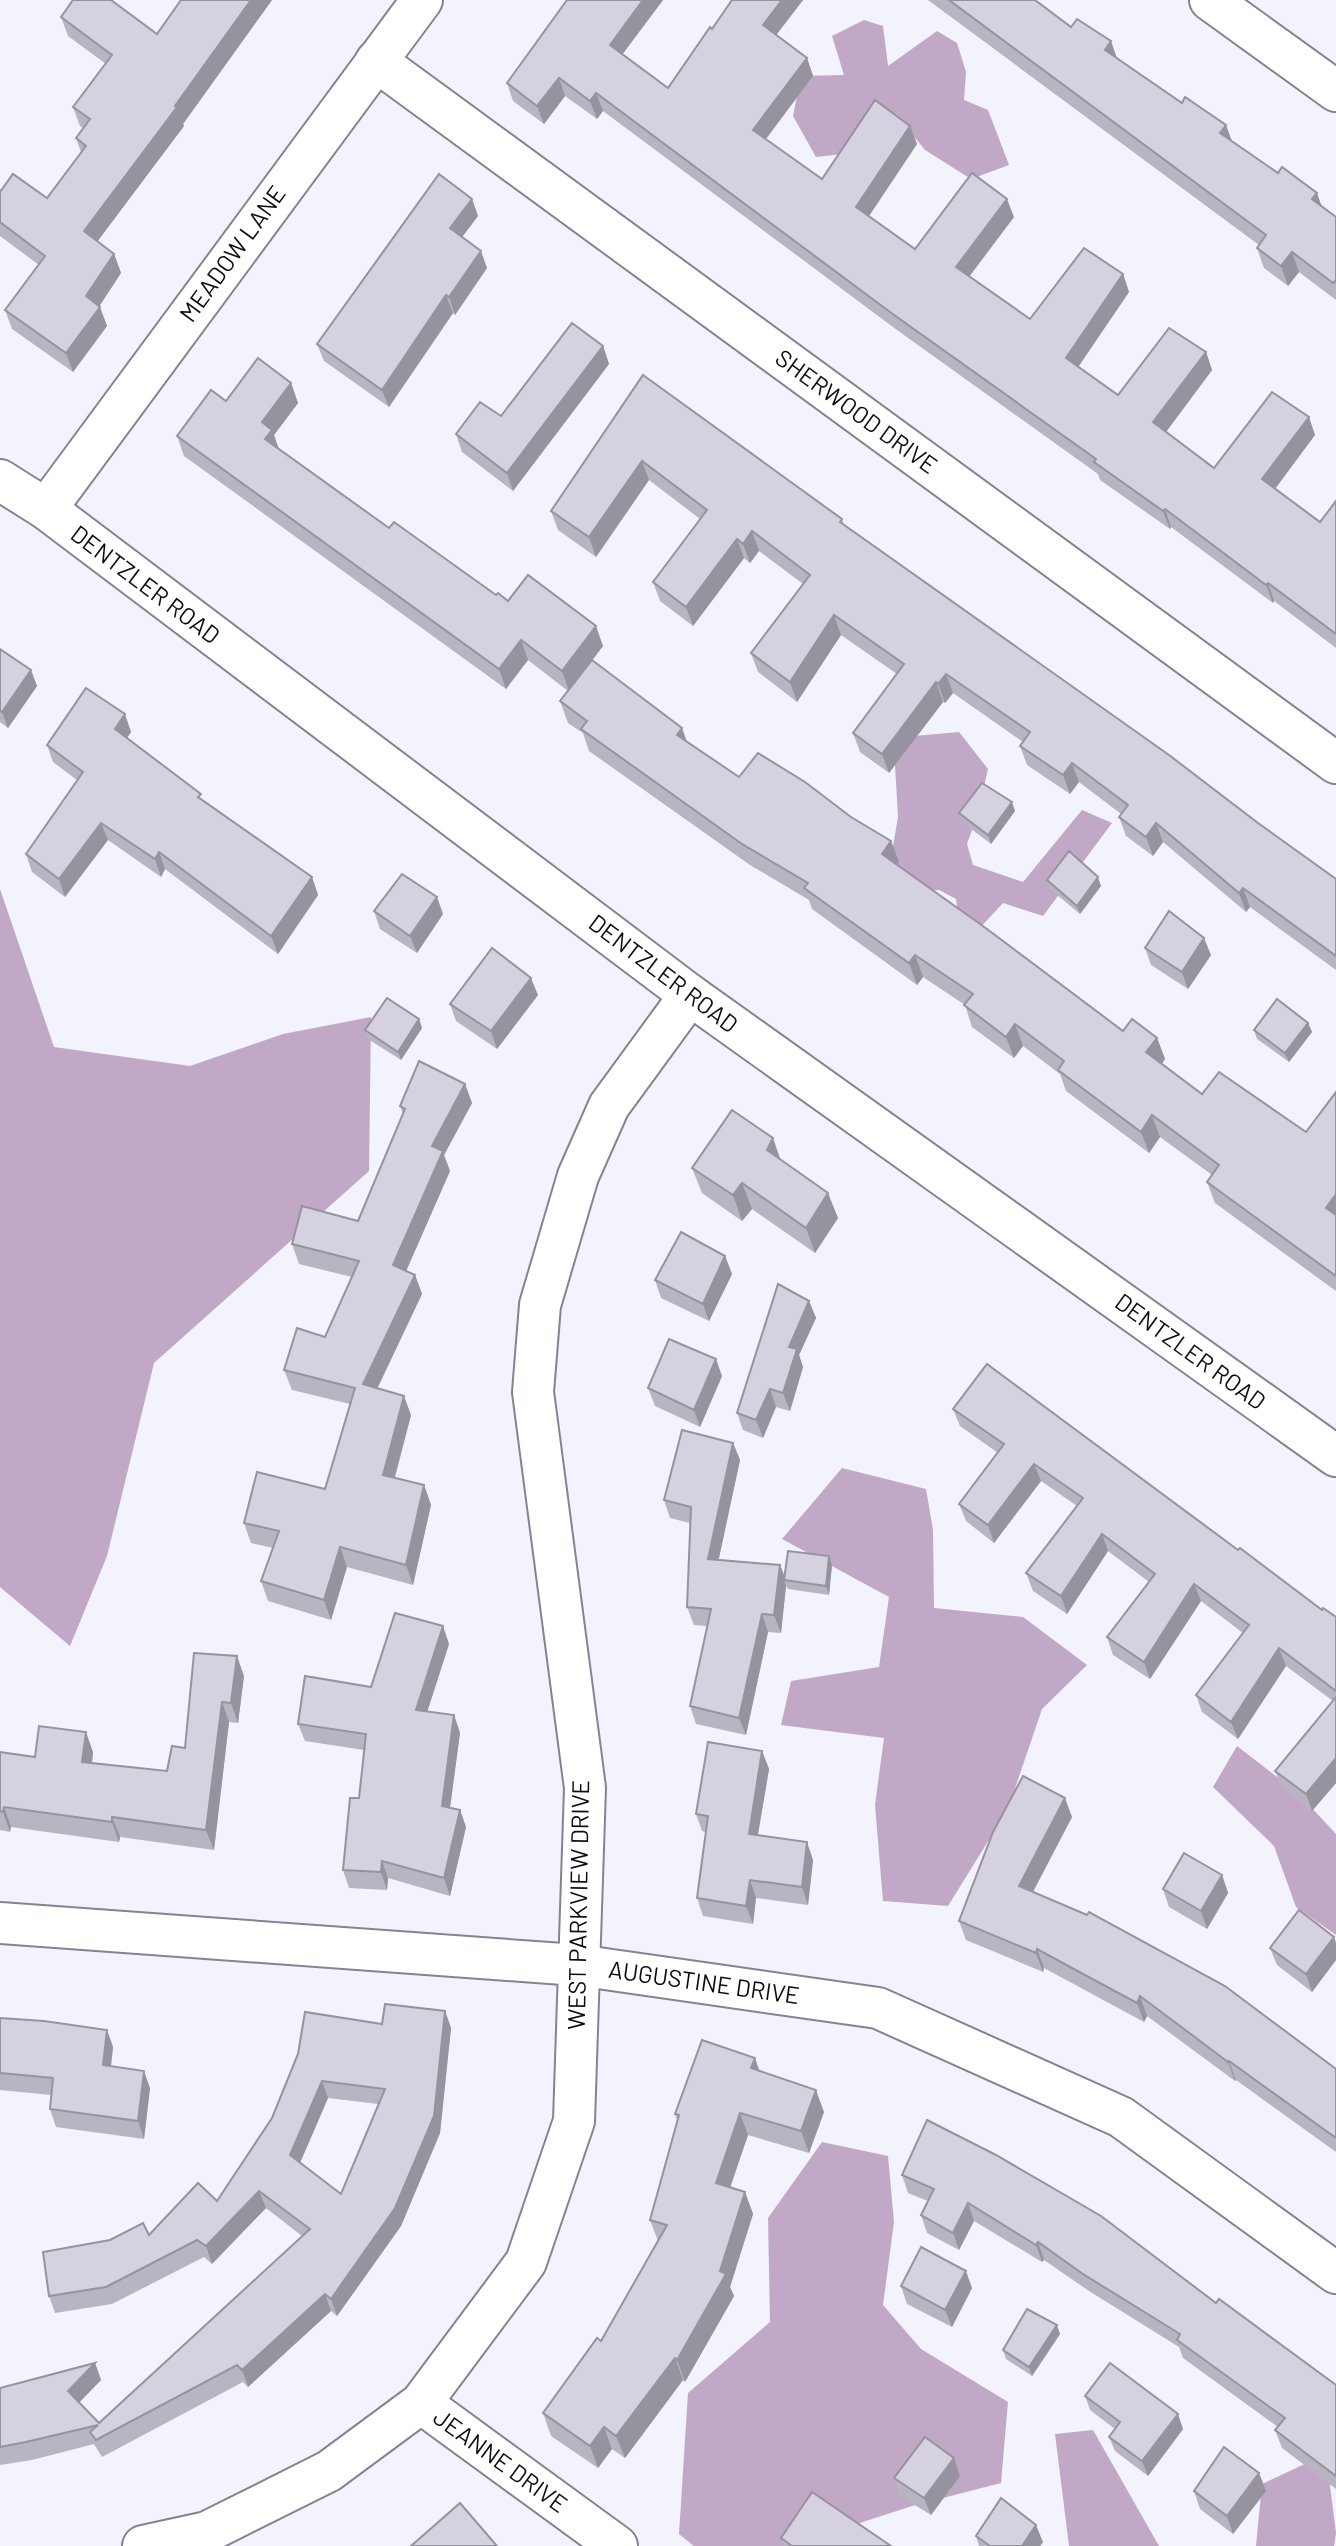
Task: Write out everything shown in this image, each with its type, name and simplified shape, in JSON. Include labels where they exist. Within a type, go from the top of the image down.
[{"type":"street","name":"MEADOW LANE","points":[[46,509],[422,0]]},
{"type":"street","points":[[1210,0],[1336,91]]},
{"type":"street","name":"SHERWOOD DRIVE","points":[[376,61],[1336,763]]},
{"type":"street","name":"DENTZLER ROAD","points":[[0,480],[46,509],[690,995],[1336,1456]]},
{"type":"street","name":"WEST PARKVIEW DRIVE","points":[[143,2546],[207,2532],[329,2471],[421,2403],[526,2262],[574,2121],[585,1788],[533,1392],[540,1305],[578,1176],[609,1106],[690,995]]},
{"type":"street","name":"AUGUSTINE DRIVE","points":[[0,1923],[577,1965],[878,2008],[1121,2117],[1336,2273]]},
{"type":"street","name":"JEANNE DRIVE","points":[[421,2403],[617,2546]]},
{"type":"shaded area","points":[[864,20],[883,26],[888,66],[937,31],[957,43],[966,72],[964,100],[988,110],[1009,165],[971,179],[925,150],[896,114],[874,116],[844,154],[816,157],[793,116],[801,76],[844,75],[832,36]]},
{"type":"shaded area","points":[[959,732],[988,769],[967,844],[973,865],[1023,882],[1082,810],[1112,823],[1043,916],[1003,903],[977,931],[959,922],[956,899],[939,890],[912,892],[889,870],[898,817],[895,765],[914,736]]},
{"type":"shaded area","points":[[0,889],[54,1047],[190,1066],[283,1034],[371,1017],[369,1171],[154,1363],[107,1556],[70,1646],[0,1587]]},
{"type":"shaded area","points":[[842,1468],[926,1489],[933,1530],[934,1608],[1023,1617],[1087,1665],[1042,1709],[1008,1809],[948,1906],[883,1901],[875,1805],[884,1738],[781,1725],[791,1681],[879,1667],[889,1597],[782,1539]]},
{"type":"shaded area","points":[[1237,1746],[1298,1793],[1336,1834],[1336,1935],[1296,1907],[1274,1846],[1213,1787]]},
{"type":"shaded area","points":[[822,2142],[888,2156],[894,2222],[883,2305],[921,2349],[1008,2402],[1001,2483],[912,2506],[823,2535],[816,2546],[694,2546],[679,2534],[688,2393],[770,2322],[768,2218]]},
{"type":"shaded area","points":[[1093,2430],[1159,2546],[1069,2546],[1055,2434]]},
{"type":"shaded area","points":[[1326,2454],[1336,2533],[1334,2546],[1256,2546],[1262,2484]]},
{"type":"building","points":[[73,0],[111,0],[157,34],[181,0],[251,0],[177,107],[84,231],[114,254],[86,296],[100,307],[66,353],[5,310],[45,256],[0,222],[0,192],[13,174],[47,198],[86,146],[76,138],[90,119],[73,107],[112,55],[61,17]]},
{"type":"building","points":[[567,0],[643,0],[610,45],[668,88],[732,0],[782,0],[763,25],[807,58],[753,130],[822,179],[875,100],[910,126],[856,207],[915,249],[972,173],[1007,199],[956,267],[1030,319],[1084,248],[1123,274],[1066,358],[1118,395],[1169,328],[1206,352],[1153,422],[1214,468],[1272,392],[1309,417],[1262,479],[1320,522],[1336,501],[1336,634],[1165,509],[1163,511],[1094,462],[1096,459],[890,312],[596,93],[590,101],[559,78],[537,106],[507,83]]},
{"type":"building","points":[[949,0],[1035,0],[1071,27],[1077,19],[1111,41],[1105,50],[1182,103],[1185,97],[1226,125],[1220,133],[1278,173],[1282,167],[1317,193],[1312,199],[1336,217],[1336,282],[1333,283],[1292,252],[1281,266],[1257,248],[1266,235]]},
{"type":"building","points":[[439,174],[472,199],[450,228],[481,251],[449,297],[446,295],[382,390],[317,344]]},
{"type":"building","points":[[572,323],[603,346],[507,473],[456,434],[480,402],[501,416]]},
{"type":"building","points":[[258,358],[291,383],[262,422],[272,430],[265,439],[389,528],[394,522],[496,595],[498,593],[508,601],[528,575],[596,626],[562,671],[521,640],[499,669],[177,436],[211,390],[226,401]]},
{"type":"building","points":[[643,375],[842,519],[840,522],[1169,755],[1336,879],[1336,956],[1243,888],[1239,893],[1156,823],[1146,837],[1119,817],[1128,805],[1072,763],[1063,775],[1020,746],[1030,732],[946,674],[938,684],[936,682],[882,754],[853,733],[904,664],[834,615],[790,682],[751,653],[810,575],[752,531],[743,544],[737,539],[686,607],[653,582],[707,510],[642,461],[589,537],[551,511]]},
{"type":"building","points":[[0,649],[31,670],[2,712],[0,711]]},
{"type":"building","points":[[592,660],[682,728],[677,735],[739,777],[758,753],[891,841],[882,854],[1123,1031],[1132,1019],[1157,1038],[1146,1052],[1202,1094],[1219,1072],[1306,1132],[1336,1092],[1336,1194],[1326,1208],[1336,1215],[1336,1276],[1207,1182],[1219,1165],[1152,1115],[1141,1132],[1058,1070],[1064,1061],[1015,1024],[1006,1037],[964,1005],[973,994],[915,955],[909,963],[804,888],[808,883],[742,844],[581,729],[587,721],[560,701]]},
{"type":"building","points":[[86,688],[125,714],[115,729],[201,794],[198,797],[312,877],[271,936],[159,852],[155,859],[101,823],[59,879],[26,854],[83,772],[47,745]]},
{"type":"building","points":[[982,783],[1012,802],[988,835],[959,813]]},
{"type":"building","points":[[1069,851],[1098,877],[1077,906],[1047,880]]},
{"type":"building","points":[[402,874],[437,897],[410,936],[374,911]]},
{"type":"building","points":[[1169,911],[1204,938],[1182,972],[1145,948]]},
{"type":"building","points":[[492,948],[531,978],[491,1031],[450,1004]]},
{"type":"building","points":[[387,998],[419,1019],[398,1052],[365,1030]]},
{"type":"building","points":[[1277,999],[1308,1023],[1285,1053],[1254,1030]]},
{"type":"building","points":[[419,1061],[465,1084],[432,1146],[443,1151],[393,1265],[415,1275],[363,1384],[404,1396],[383,1475],[424,1485],[406,1565],[340,1547],[324,1600],[261,1581],[279,1531],[244,1523],[257,1472],[325,1489],[355,1388],[284,1370],[297,1328],[325,1337],[359,1261],[292,1244],[302,1206],[358,1221],[405,1109],[400,1106]]},
{"type":"building","points":[[732,1110],[773,1138],[767,1150],[828,1193],[806,1228],[742,1183],[733,1195],[692,1168]]},
{"type":"building","points":[[681,1232],[725,1256],[703,1304],[655,1280]]},
{"type":"building","points":[[778,1284],[809,1301],[789,1347],[797,1349],[783,1393],[770,1389],[756,1420],[737,1413]]},
{"type":"building","points":[[669,1339],[716,1359],[694,1410],[648,1388]]},
{"type":"building","points":[[987,1364],[1238,1550],[1240,1548],[1322,1610],[1336,1617],[1336,1691],[1279,1648],[1231,1722],[1196,1695],[1249,1625],[1194,1584],[1144,1662],[1107,1637],[1155,1574],[1102,1534],[1061,1596],[1026,1573],[1083,1498],[1034,1464],[988,1525],[959,1504],[1004,1444],[953,1409]]},
{"type":"building","points":[[682,1430],[733,1443],[708,1559],[780,1565],[774,1615],[762,1614],[739,1718],[690,1706],[711,1609],[687,1607],[691,1507],[664,1500]]},
{"type":"building","points":[[788,1551],[829,1556],[826,1586],[784,1580]]},
{"type":"building","points":[[395,1613],[443,1626],[416,1710],[454,1715],[442,1806],[460,1810],[444,1878],[382,1861],[381,1872],[343,1870],[350,1798],[359,1798],[366,1734],[298,1724],[305,1676],[371,1687]]},
{"type":"building","points":[[194,1653],[237,1656],[231,1703],[222,1702],[206,1830],[112,1817],[112,1822],[4,1807],[3,1812],[0,1811],[0,1752],[35,1757],[39,1726],[86,1732],[82,1762],[167,1771],[172,1746],[185,1748]]},
{"type":"building","points":[[1336,1697],[1336,1758],[1306,1794],[1275,1771]]},
{"type":"building","points":[[708,1742],[762,1751],[749,1834],[807,1842],[802,1887],[750,1880],[746,1906],[697,1898],[708,1816],[696,1814]]},
{"type":"building","points":[[1023,1776],[1065,1798],[1019,1886],[1087,1915],[1089,1912],[1225,1986],[1336,2069],[1336,2138],[1140,1996],[1137,2003],[1037,1949],[1036,1953],[959,1921],[993,1832]]},
{"type":"building","points":[[1184,1853],[1222,1875],[1201,1911],[1163,1889]]},
{"type":"building","points":[[1299,1910],[1334,1937],[1306,1974],[1270,1948]]},
{"type":"building","points":[[385,2004],[445,2011],[434,2116],[395,2208],[331,2299],[325,2294],[242,2370],[237,2365],[96,2440],[90,2432],[98,2425],[0,2447],[0,2388],[95,2363],[68,2391],[99,2423],[310,2229],[259,2191],[206,2246],[197,2240],[106,2287],[49,2296],[43,2252],[110,2240],[143,2223],[149,2235],[198,2183],[217,2201],[272,2118],[298,2054],[305,2012],[382,2024]],"holes":[[[322,2081],[385,2089],[341,2194],[290,2155]]]},
{"type":"building","points":[[0,2018],[107,2030],[103,2065],[144,2071],[138,2121],[50,2109],[53,2078],[0,2073]]},
{"type":"building","points":[[702,2040],[755,2058],[751,2068],[816,2090],[801,2131],[740,2113],[716,2183],[745,2192],[720,2271],[726,2274],[677,2360],[675,2358],[616,2436],[604,2427],[590,2446],[543,2413],[597,2338],[601,2341],[667,2225],[650,2220],[679,2115],[675,2114]]},
{"type":"building","points":[[927,2120],[996,2155],[1101,2216],[1216,2303],[1219,2299],[1336,2385],[1336,2476],[1275,2430],[1285,2418],[1177,2340],[1180,2334],[1038,2242],[1036,2245],[968,2203],[953,2233],[921,2215],[934,2189],[902,2175]]},
{"type":"building","points":[[921,2247],[966,2271],[945,2310],[901,2286]]},
{"type":"building","points":[[1027,2309],[1057,2325],[1029,2367],[1003,2350]]},
{"type":"building","points":[[1110,2363],[1178,2414],[1142,2461],[1109,2437],[1120,2422],[1085,2396]]},
{"type":"building","points":[[925,2437],[954,2458],[924,2498],[894,2478]]},
{"type":"building","points":[[1224,2447],[1259,2473],[1227,2516],[1194,2491]]},
{"type":"building","points":[[812,2492],[891,2546],[792,2546],[781,2538]]},
{"type":"building","points":[[1001,2498],[1036,2525],[1022,2546],[990,2546],[976,2536]]},
{"type":"building","points":[[460,2503],[497,2546],[411,2546]]}]
